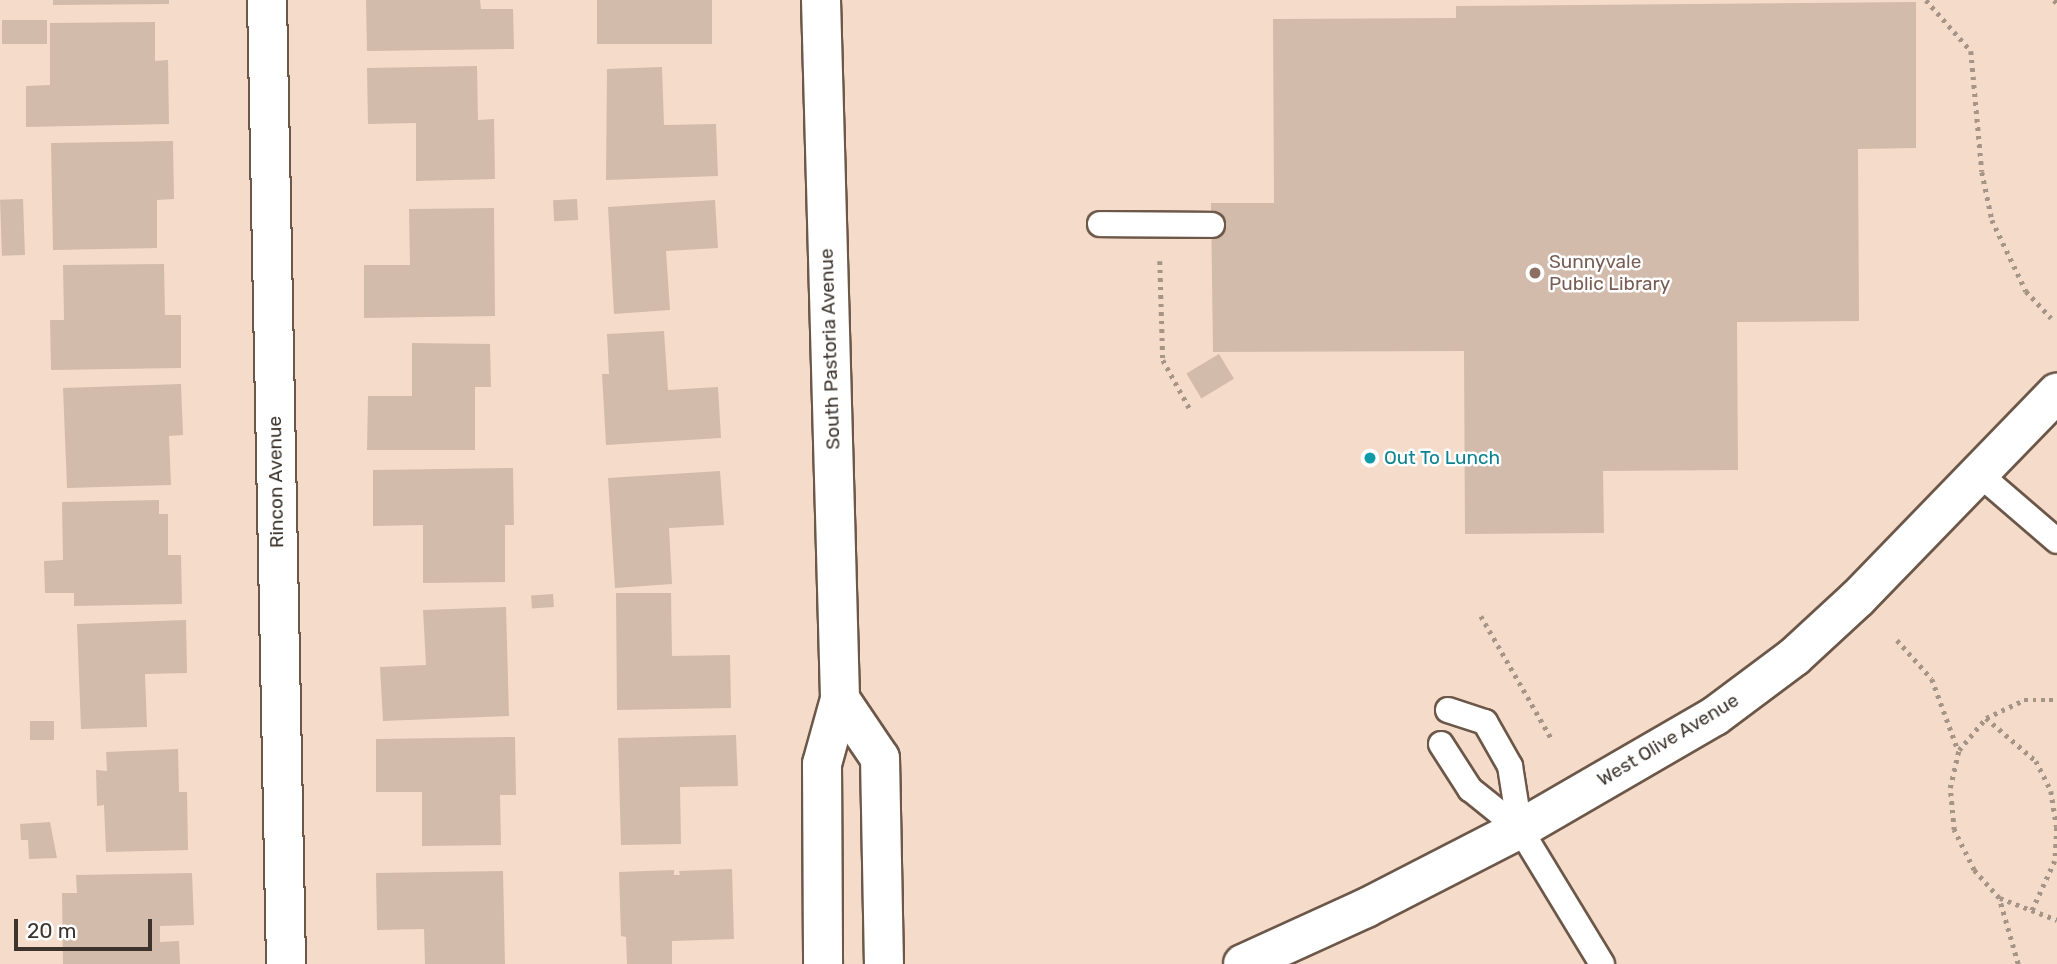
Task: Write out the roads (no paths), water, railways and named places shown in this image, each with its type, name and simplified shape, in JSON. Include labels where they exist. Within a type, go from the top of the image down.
[{"type":"street","name":"Rincon Avenue","points":[[267,0],[286,964]]},
{"type":"street","name":"South Pastoria Avenue","points":[[821,0],[840,699],[822,764],[822,964]]},
{"type":"street","name":"West Olive Avenue","points":[[1243,964],[1366,908],[1520,830],[1715,716],[1794,657],[2057,393]]},
{"type":"street","points":[[840,699],[880,758],[884,964]]},
{"type":"lane","points":[[1100,224],[1212,225]]},
{"type":"lane","points":[[1978,473],[2057,541]]},
{"type":"lane","points":[[1448,710],[1485,722],[1510,766],[1520,830]]},
{"type":"lane","points":[[1441,744],[1470,789],[1520,830],[1602,964]]},
{"type":"place","name":"Sunnyvale Public Library","points":[[1535,273]]},
{"type":"place","name":"Out To Lunch","points":[[1370,458]]}]
